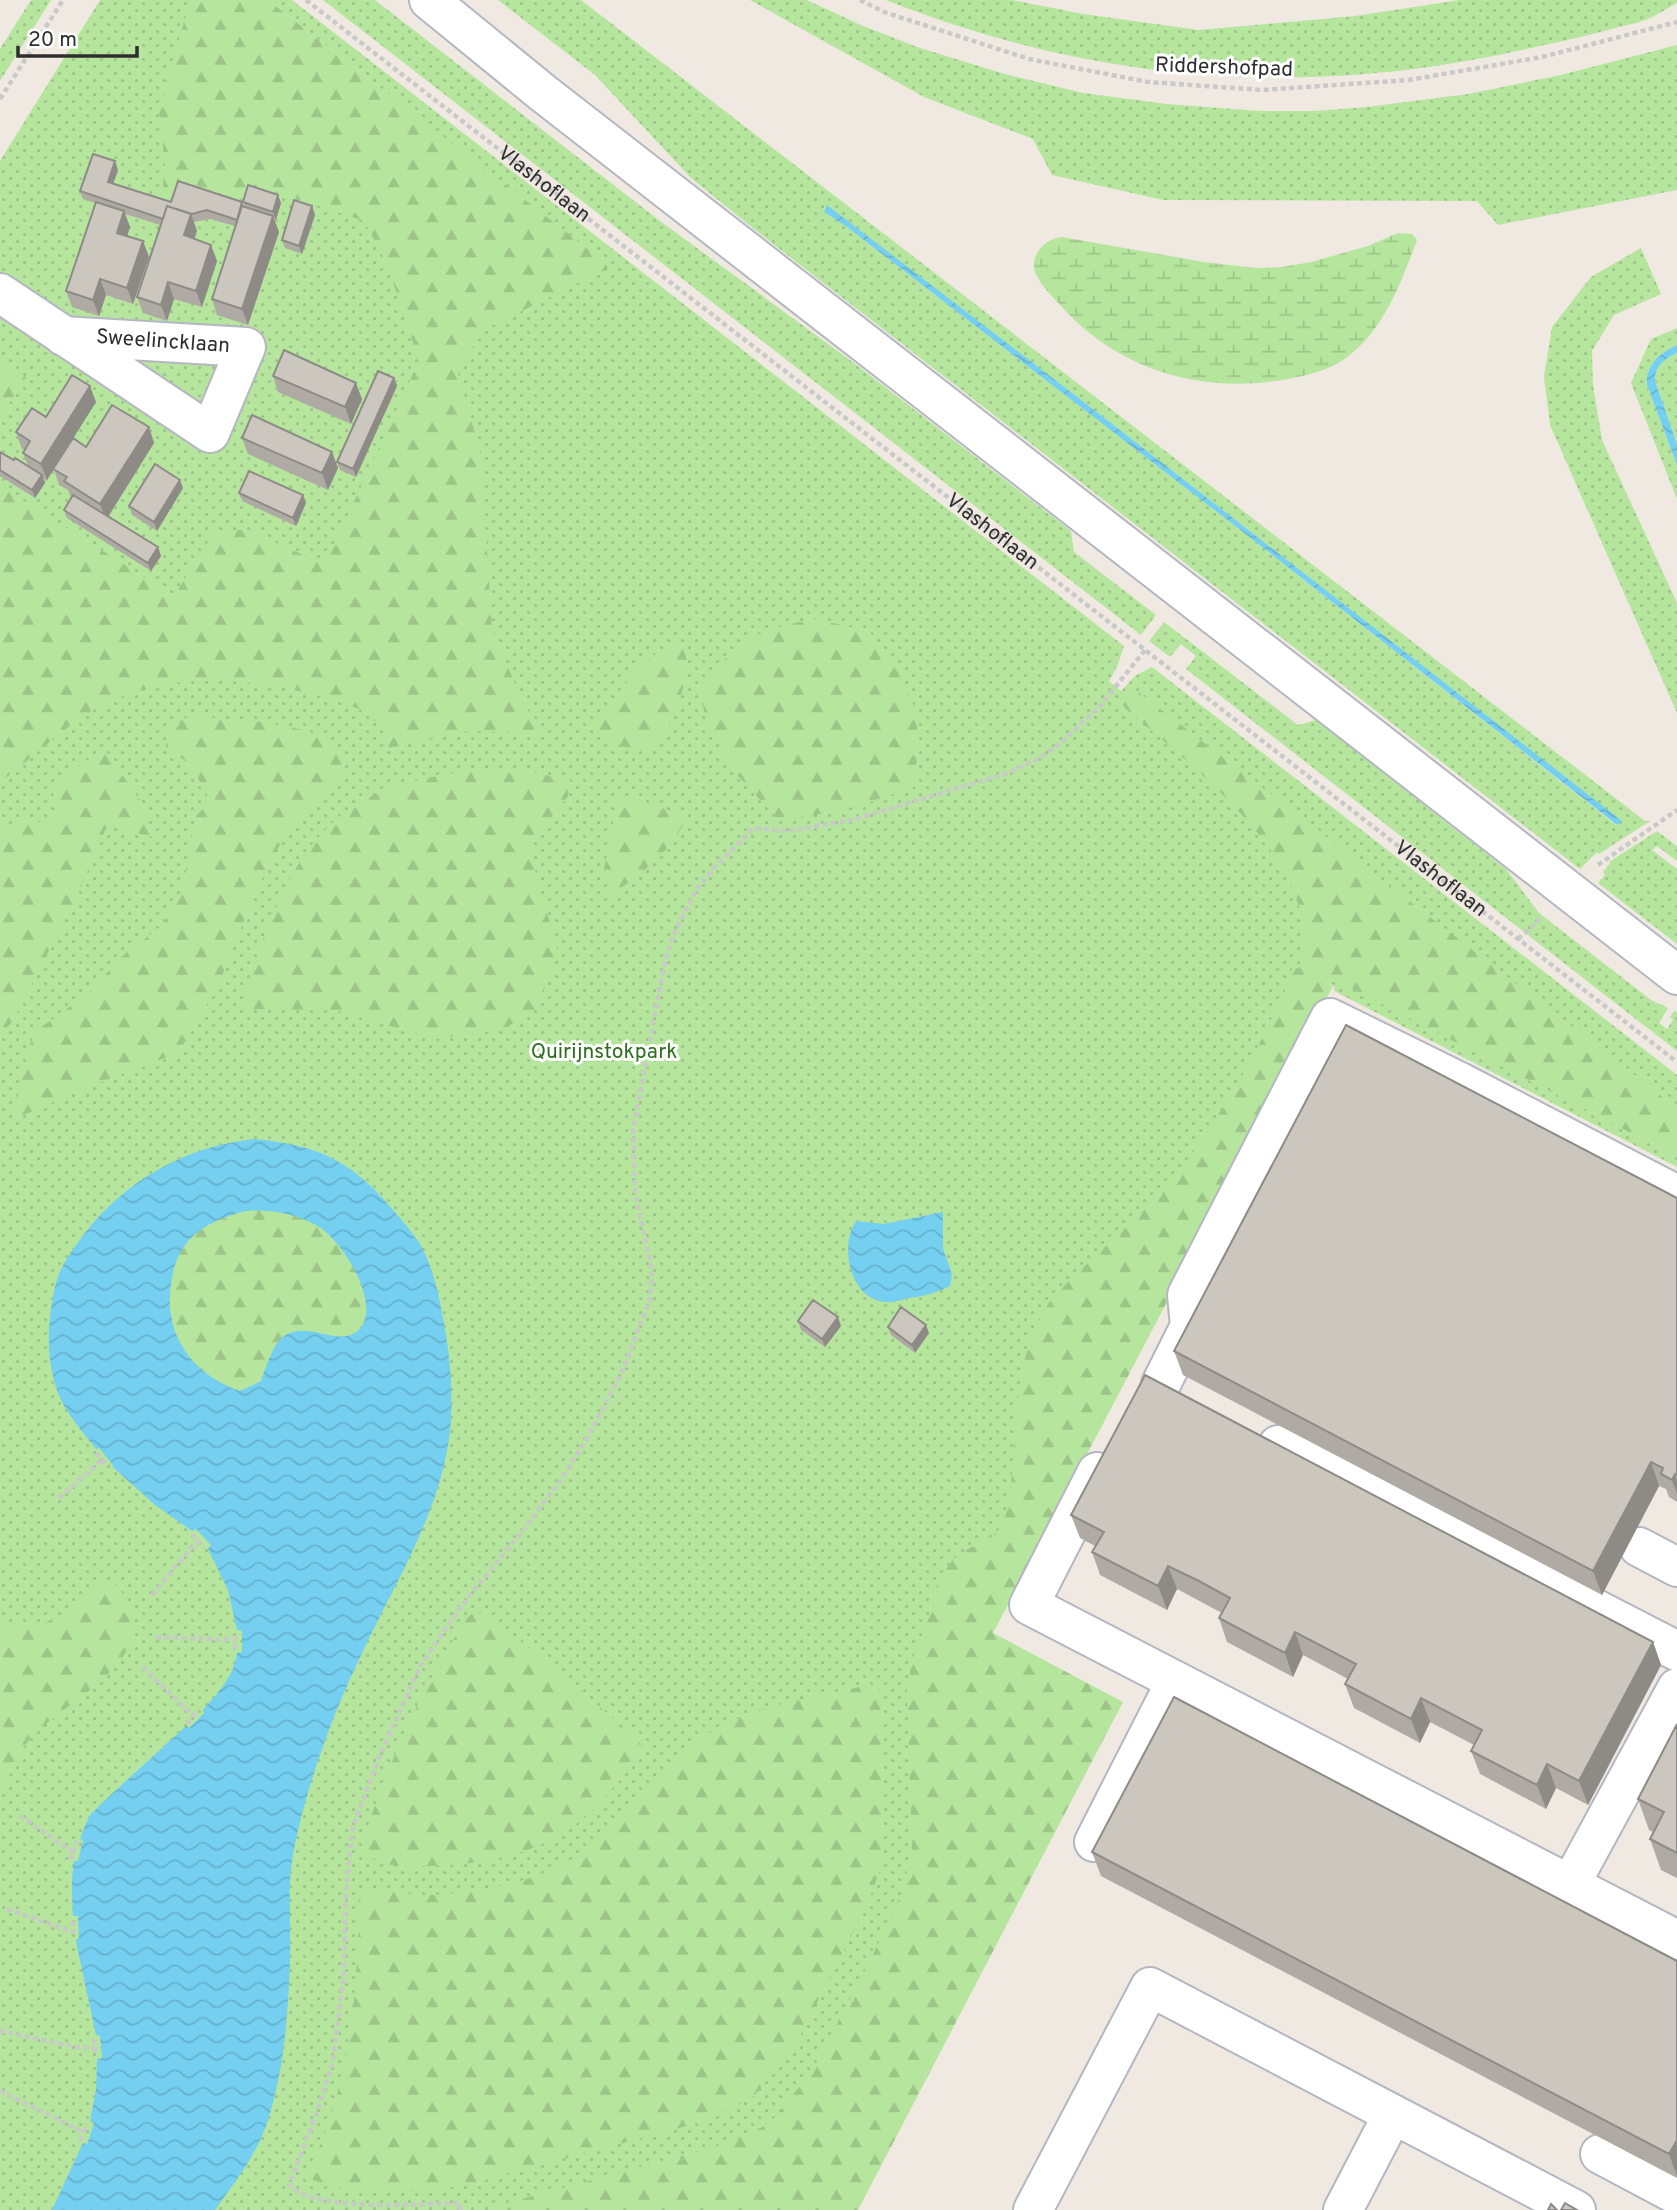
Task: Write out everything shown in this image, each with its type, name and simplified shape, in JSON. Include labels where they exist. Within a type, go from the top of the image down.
[{"type":"street","points":[[429,0],[543,93],[1677,975]]},
{"type":"street","points":[[0,293],[64,336]]},
{"type":"street","points":[[1160,1394],[1190,1326],[1187,1295],[1330,1018],[1677,1195]]},
{"type":"street","points":[[1247,1429],[1677,1651]]},
{"type":"street","points":[[1114,1437],[1029,1605],[1677,1940]]},
{"type":"street","points":[[1639,1547],[1677,1567]]},
{"type":"street","points":[[1094,1842],[1176,1681]]},
{"type":"street","points":[[1582,1891],[1677,1688]]},
{"type":"street","points":[[1582,1891],[1677,1734]]},
{"type":"street","points":[[1033,2210],[1150,1987],[1576,2210]]},
{"type":"street","points":[[1343,2210],[1393,2114]]},
{"type":"street","points":[[1600,2154],[1677,2195]]},
{"type":"path","points":[[0,99],[63,0]]},
{"type":"path","name":"Vlashoflaan","points":[[306,0],[1677,1062]]},
{"type":"path","name":"Riddershofpad","points":[[860,0],[884,12],[1029,59],[1148,82],[1262,90],[1409,80],[1542,57],[1677,22]]},
{"type":"path","points":[[460,2210],[460,2203],[366,2204],[327,2201],[303,2194],[289,2185],[317,2112],[333,2060],[344,1973],[345,1904],[352,1830],[379,1757],[421,1665],[459,1609],[560,1481],[586,1440],[622,1372],[650,1299],[650,1259],[635,1194],[633,1131],[664,966],[673,936],[696,890],[754,828],[787,831],[852,820],[1008,773],[1038,759],[1061,743],[1101,705],[1145,650]]},
{"type":"path","points":[[1571,891],[1602,861],[1677,810]]},
{"type":"path","points":[[96,1453],[108,1466]]},
{"type":"path","points":[[59,1498],[102,1460]]},
{"type":"path","points":[[192,1535],[204,1548]]},
{"type":"path","points":[[152,1595],[197,1541]]},
{"type":"path","points":[[235,1632],[235,1650]]},
{"type":"path","points":[[156,1637],[235,1640]]},
{"type":"path","points":[[142,1667],[193,1716]]},
{"type":"path","points":[[187,1724],[198,1710]]},
{"type":"path","points":[[20,1816],[73,1852]]},
{"type":"path","points":[[71,1860],[77,1841]]},
{"type":"path","points":[[7,1909],[73,1934],[72,1921]]},
{"type":"path","points":[[0,2031],[77,2047],[95,2048]]},
{"type":"path","points":[[94,2039],[96,2056]]},
{"type":"path","points":[[0,2091],[83,2132]]},
{"type":"path","points":[[79,2141],[86,2124]]},
{"type":"green space","points":[[31,0],[51,0],[0,81],[0,49]]},
{"type":"green space","name":"Quirijnstokpark","points":[[100,0],[240,0],[610,267],[268,0],[292,0],[1124,646],[1109,681],[1121,691],[1135,676],[1152,667],[1677,1075],[1677,1108],[1132,688],[1365,882],[987,1637],[831,2210],[0,2210],[0,161]]},
{"type":"green space","points":[[190,0],[268,0],[611,267],[485,329],[458,373],[481,455],[492,628],[524,706],[553,738],[533,733],[469,731],[389,748],[383,731],[376,722],[347,704],[272,686],[230,681],[188,681],[137,691],[92,711],[65,729],[0,782],[0,486],[174,596],[213,534],[245,529],[317,561],[329,556],[419,361],[387,264],[364,221],[247,182],[240,200],[176,178],[168,200],[162,197],[165,162],[159,112]]},
{"type":"green space","points":[[323,0],[375,0],[660,221],[854,363],[1071,531],[1074,552],[1156,615],[1141,635]]},
{"type":"green space","points":[[498,0],[581,0],[1645,821],[1650,821],[1599,854],[1597,852],[1580,869],[759,233],[691,178],[595,75]],"holes":[[[827,206],[1111,423],[1621,821],[1616,825],[1239,529],[824,212]]]},
{"type":"green space","points":[[750,0],[807,0],[917,47],[1001,73],[1083,93],[1167,104],[1260,111],[1367,107],[1468,94],[1561,75],[1677,45],[1677,190],[1498,225],[1477,201],[1163,200],[1052,175],[1033,139],[924,97]]},
{"type":"green space","points":[[886,0],[1012,0],[1083,14],[1199,30],[1355,16],[1460,0],[1677,0],[1677,3],[1637,23],[1448,64],[1366,74],[1285,77],[1204,75],[1124,66],[1045,50],[965,28]]},
{"type":"green space","points":[[1398,233],[1412,234],[1417,240],[1391,302],[1363,343],[1337,364],[1321,371],[1257,383],[1225,384],[1195,380],[1136,362],[1110,348],[1062,307],[1043,286],[1034,264],[1042,246],[1062,237],[1204,262],[1256,268],[1311,262],[1368,246]]},
{"type":"green space","points":[[1641,248],[1661,294],[1614,315],[1592,351],[1593,385],[1602,440],[1677,603],[1677,713],[1550,425],[1544,376],[1552,327],[1591,277]]},
{"type":"green space","points":[[1677,328],[1677,345],[1665,351],[1651,365],[1647,385],[1677,465],[1677,499],[1631,383],[1651,339]]},
{"type":"green space","points":[[1677,353],[1677,444],[1655,381],[1656,371],[1661,364]]},
{"type":"green space","points":[[0,360],[26,377],[0,418]]},
{"type":"green space","points":[[817,619],[870,632],[899,671],[914,706],[919,742],[913,788],[829,812],[776,817],[728,765],[705,715],[699,689],[725,659],[749,639],[777,627]]},
{"type":"green space","points":[[1164,622],[1298,725],[1316,720],[1506,869],[1539,913],[1651,1000],[1668,1008],[1659,1023],[1667,1029],[1673,1020],[1670,1017],[1674,1011],[1677,1012],[1677,1051],[1186,669],[1196,656],[1181,644],[1170,657],[1149,641]]},
{"type":"green space","points":[[681,641],[687,662],[685,682],[670,724],[656,744],[637,749],[601,739],[595,724],[622,687],[654,655]]},
{"type":"green space","points":[[1132,687],[1677,1108],[1677,1157],[1328,976],[1325,982],[1333,986],[993,1633],[1123,1702],[858,2210],[488,2210],[725,2144],[762,2127],[775,2117],[812,2071],[870,1961],[904,1888],[912,1847],[907,1689],[912,1660],[936,1600],[931,1597],[947,1568],[967,1549],[995,1534],[1005,1517],[1010,1496],[1018,1395],[1033,1332],[1055,1295],[1147,1207],[1169,1183],[1212,1125],[1232,1094],[1267,1028],[1293,966],[1299,969],[1303,931],[1294,894],[1275,857],[1248,822],[1217,789],[1124,707],[1121,701]]},
{"type":"green space","points":[[192,716],[263,722],[308,731],[330,742],[339,753],[343,765],[341,777],[292,827],[274,854],[221,978],[178,1053],[83,1089],[12,1120],[33,1033],[89,993],[121,957],[160,927],[181,897],[196,816],[210,801],[187,761],[166,751],[166,724]]},
{"type":"green space","points":[[103,747],[146,809],[152,837],[107,826],[78,893],[14,1019],[0,1036],[0,829],[17,819],[47,826],[61,813],[54,802],[53,788]]},
{"type":"green space","points":[[476,769],[514,769],[570,780],[568,796],[532,843],[533,863],[558,952],[537,1008],[504,1029],[436,1039],[334,1010],[239,1009],[270,921],[298,865],[315,841],[337,819],[375,794],[418,780]]},
{"type":"green space","points":[[619,793],[687,817],[664,851],[644,871],[611,895],[604,869]]},
{"type":"green space","points":[[1657,831],[1677,846],[1677,861],[1657,846],[1652,850],[1677,869],[1677,944],[1598,883],[1605,875],[1603,872],[1609,862]]},
{"type":"green space","points":[[1328,975],[1677,1157],[1677,1167],[1334,991],[1334,986],[1325,982]]},
{"type":"green space","points":[[246,1211],[293,1216],[311,1222],[326,1232],[339,1244],[354,1267],[363,1294],[365,1313],[359,1329],[351,1335],[333,1337],[296,1332],[282,1338],[274,1349],[261,1381],[240,1391],[207,1374],[194,1362],[176,1333],[170,1298],[176,1263],[189,1240],[216,1221]]},
{"type":"green space","points":[[106,1582],[114,1583],[131,1607],[134,1630],[127,1651],[112,1670],[31,1738],[16,1760],[0,1801],[0,1621],[23,1625],[43,1623],[62,1614],[95,1586]]},
{"type":"green space","points":[[477,1612],[495,1620],[638,1739],[643,1749],[599,1804],[578,1823],[534,1847],[483,1861],[407,1867],[364,1854],[367,1829],[399,1744],[419,1701],[466,1620]]},
{"type":"green space","points":[[877,1684],[880,1692],[884,1831],[879,1873],[866,1907],[794,2048],[752,2098],[705,2121],[462,2186],[411,2191],[357,2190],[313,2180],[309,2171],[334,2104],[349,2039],[356,1972],[359,1901],[364,1892],[378,1889],[419,1895],[454,1893],[529,1879],[572,1859],[593,1845],[611,1829],[669,1764],[700,1738],[745,1716],[769,1708]]},
{"type":"water","points":[[827,205],[1622,821],[1617,825],[1239,529],[824,212]]},
{"type":"water","points":[[1677,345],[1677,353],[1658,367],[1655,381],[1677,444],[1677,465],[1647,385],[1647,378],[1655,360]]},
{"type":"water","points":[[254,1139],[278,1142],[300,1146],[336,1160],[368,1183],[415,1237],[425,1252],[433,1275],[445,1329],[451,1384],[449,1439],[444,1467],[426,1521],[346,1688],[322,1748],[303,1810],[291,1874],[290,1962],[284,2042],[278,2082],[268,2120],[258,2144],[215,2210],[52,2210],[83,2143],[87,2144],[94,2123],[90,2121],[96,2090],[97,2059],[102,2058],[100,2036],[96,2035],[77,1947],[78,1916],[73,1916],[73,1868],[74,1861],[78,1861],[83,1840],[80,1839],[89,1816],[186,1726],[189,1728],[204,1713],[203,1710],[229,1677],[237,1653],[242,1652],[242,1631],[237,1630],[228,1590],[208,1549],[211,1545],[196,1529],[192,1531],[155,1505],[116,1470],[99,1448],[96,1449],[64,1406],[54,1380],[50,1358],[49,1326],[52,1300],[59,1274],[71,1252],[101,1214],[119,1197],[160,1169],[182,1158],[229,1143]],"holes":[[[255,1211],[293,1216],[311,1222],[329,1235],[358,1277],[366,1309],[364,1323],[351,1335],[339,1336],[308,1331],[287,1334],[275,1347],[261,1381],[240,1391],[208,1375],[185,1351],[172,1320],[171,1284],[179,1255],[195,1234],[223,1218]]]},
{"type":"water","points":[[943,1212],[943,1249],[952,1274],[950,1286],[930,1294],[890,1302],[879,1301],[861,1290],[851,1270],[848,1256],[850,1236],[856,1221],[884,1224]]},
{"type":"building","points":[[93,154],[115,161],[108,182],[171,202],[178,181],[242,202],[237,220],[207,210],[192,214],[167,206],[163,219],[80,191]]},
{"type":"building","points":[[248,185],[278,195],[273,212],[243,202]]},
{"type":"building","points":[[294,200],[312,206],[299,246],[282,240]]},
{"type":"building","points":[[96,202],[124,211],[117,233],[143,241],[127,288],[100,279],[93,300],[66,291]]},
{"type":"building","points":[[167,206],[191,214],[184,235],[211,245],[196,291],[168,282],[161,305],[137,297]]},
{"type":"building","points":[[242,206],[273,216],[242,309],[212,299]]},
{"type":"building","points":[[284,350],[356,383],[345,407],[273,376]]},
{"type":"building","points":[[378,371],[394,378],[353,469],[337,462]]},
{"type":"building","points":[[72,375],[90,386],[41,464],[23,453],[30,441],[16,432],[32,408],[46,417]]},
{"type":"building","points":[[112,405],[149,427],[100,504],[64,481],[67,477],[53,469],[73,438],[86,447]]},
{"type":"building","points":[[252,415],[332,452],[322,473],[242,438]]},
{"type":"building","points":[[0,452],[42,475],[32,490],[0,470]]},
{"type":"building","points":[[155,464],[180,480],[154,522],[129,506]]},
{"type":"building","points":[[249,471],[303,495],[293,518],[239,493]]},
{"type":"building","points":[[73,495],[158,547],[148,563],[64,510]]},
{"type":"building","points":[[1346,1025],[1677,1198],[1677,1475],[1675,1474],[1672,1480],[1661,1474],[1663,1468],[1651,1462],[1593,1571],[1174,1351]]},
{"type":"building","points":[[813,1300],[838,1317],[822,1339],[798,1321]]},
{"type":"building","points":[[901,1307],[926,1325],[912,1345],[888,1327]]},
{"type":"building","points":[[1145,1375],[1653,1642],[1579,1781],[1547,1764],[1537,1785],[1471,1751],[1482,1730],[1421,1698],[1411,1719],[1345,1684],[1356,1664],[1295,1632],[1285,1653],[1219,1618],[1230,1598],[1199,1581],[1168,1566],[1158,1586],[1092,1552],[1104,1532],[1071,1515]]},
{"type":"building","points":[[1174,1697],[1677,1961],[1677,2140],[1669,2154],[1092,1852]]},
{"type":"building","points":[[1677,1724],[1677,1853],[1650,1839],[1664,1812],[1638,1799]]},
{"type":"building","points":[[1565,2203],[1577,2210],[1561,2210]]}]
